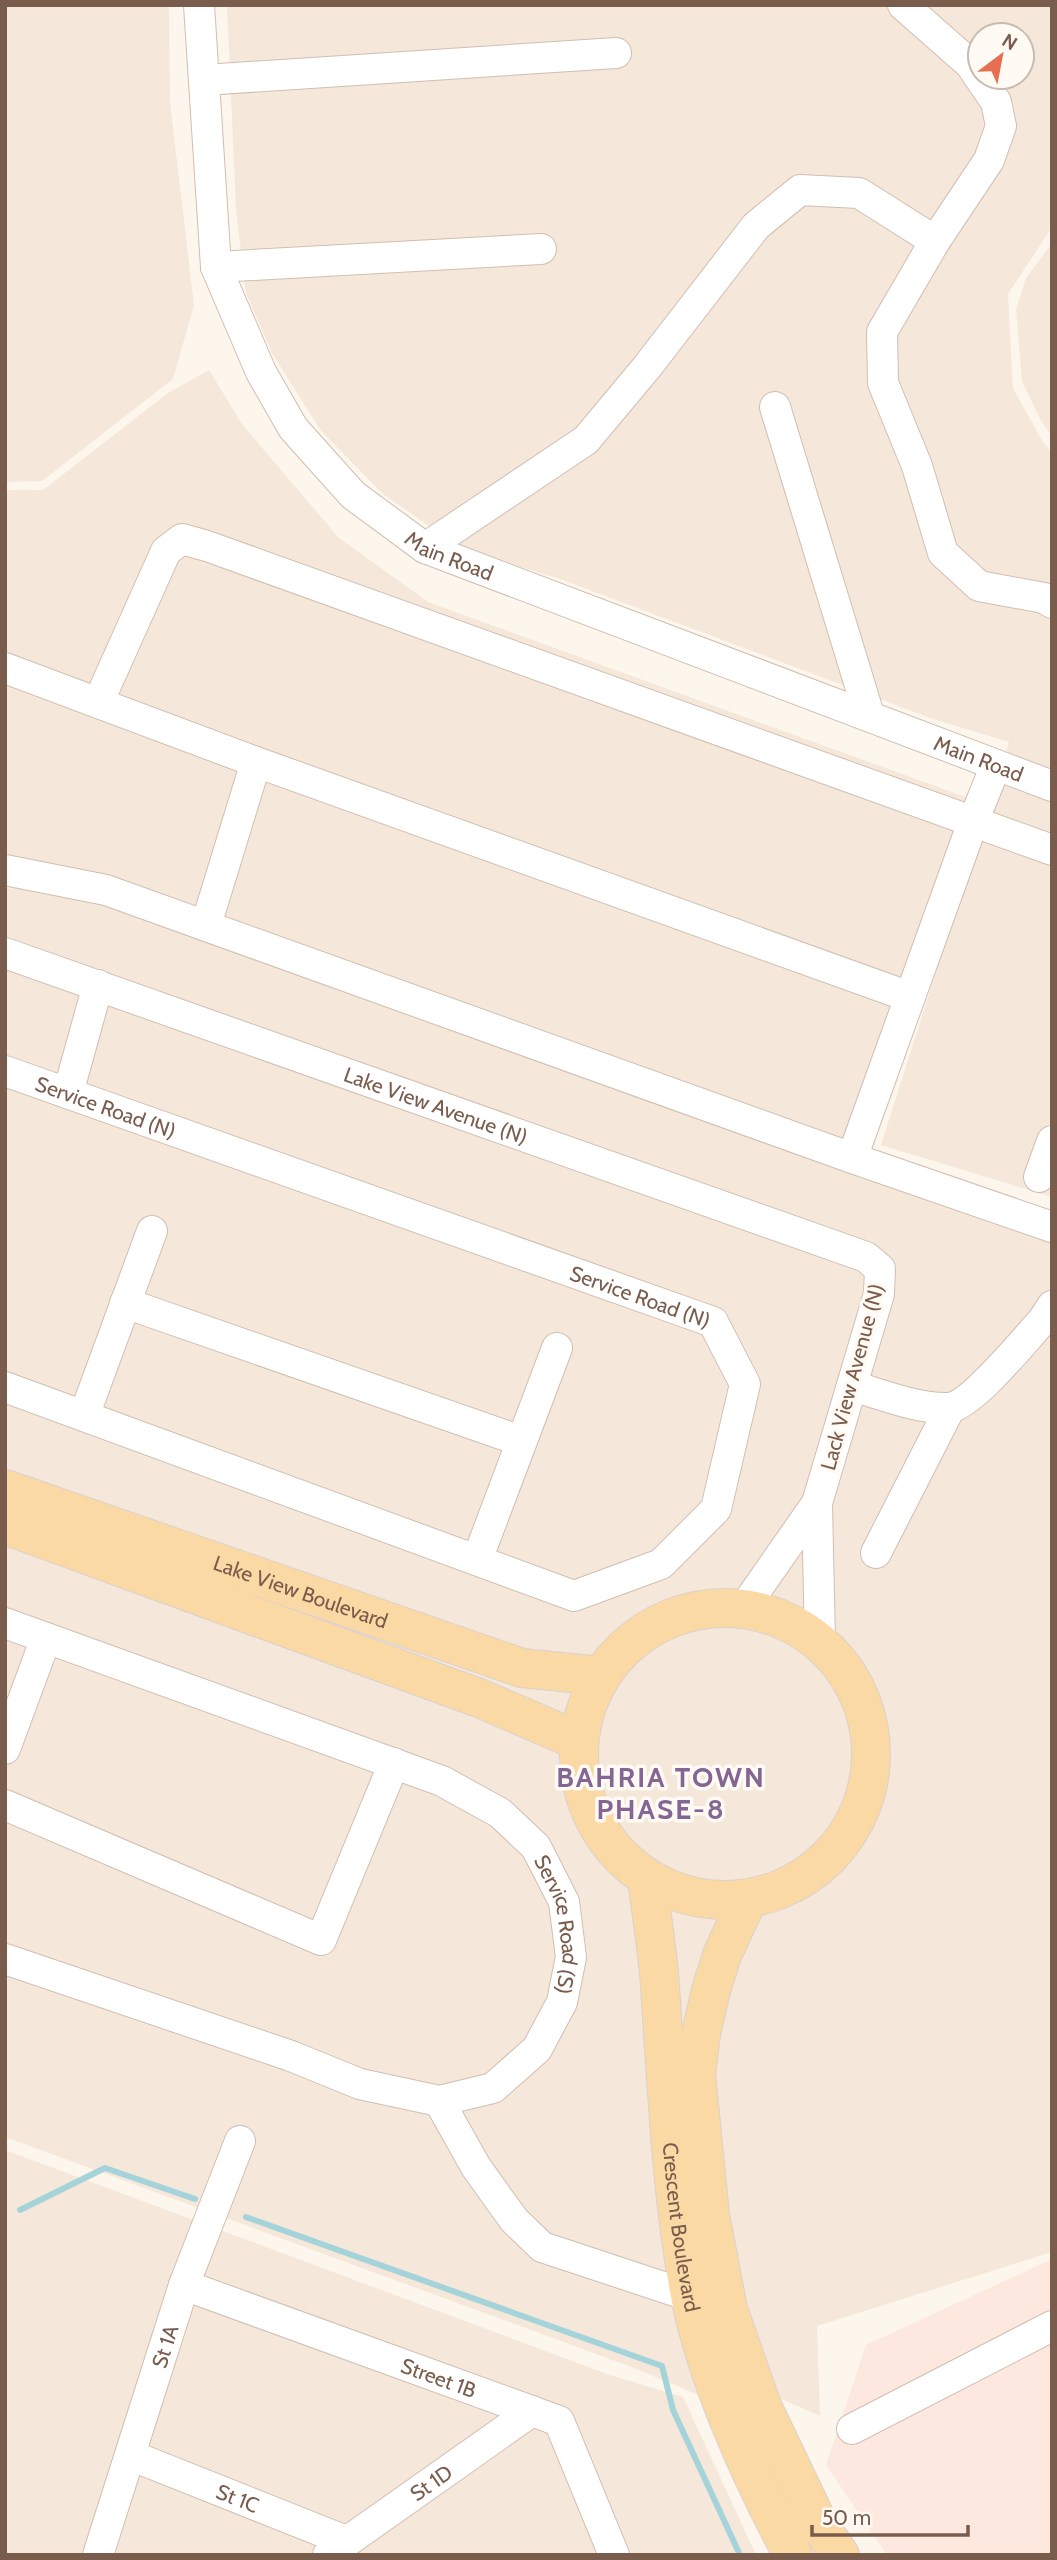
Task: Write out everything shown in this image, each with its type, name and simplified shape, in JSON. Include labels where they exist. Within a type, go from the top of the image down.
[{"type":"main road","name":"Lake View Boulevard","points":[[5,1489],[522,1668],[601,1676]]},
{"type":"main road","name":"Lake View Boulevard","points":[[5,1525],[479,1698],[579,1741]]},
{"type":"main road","points":[[715,1608],[743,1609],[770,1615],[796,1627],[820,1643],[843,1667],[863,1707],[869,1728],[871,1761],[866,1794],[854,1825],[834,1852],[810,1874],[780,1890],[748,1899],[722,1901],[696,1898],[647,1879],[626,1862],[608,1842],[593,1819],[584,1794],[579,1768],[579,1741],[590,1696],[601,1676],[628,1645],[662,1622],[688,1612],[715,1608]]},
{"type":"main road","name":"Crescent Boulevard","points":[[647,1879],[659,1970],[668,2121],[691,2297],[710,2367],[735,2434],[793,2555]]},
{"type":"main road","name":"Crescent Boulevard","points":[[748,1899],[722,1955],[711,1990],[701,2034],[696,2074],[710,2215],[728,2309],[762,2406],[818,2523],[840,2555]]},
{"type":"street","name":"Main Road","points":[[199,5],[216,267],[261,372],[293,428],[353,495],[425,548],[1052,786]]},
{"type":"street","points":[[903,5],[970,64],[996,102],[1001,126],[989,160],[935,241],[882,332],[883,383],[917,466],[943,553],[979,586],[1044,598],[1052,603]]},
{"type":"street","points":[[204,80],[616,53]]},
{"type":"street","points":[[425,548],[586,440],[647,367],[756,226],[800,190],[859,192],[935,241]]},
{"type":"street","points":[[216,267],[541,249]]},
{"type":"street","points":[[775,407],[869,715]]},
{"type":"street","points":[[98,703],[166,551],[182,539],[220,550],[1052,850]]},
{"type":"street","points":[[5,668],[256,762],[910,997]]},
{"type":"street","points":[[206,925],[256,762]]},
{"type":"street","points":[[852,1158],[996,765]]},
{"type":"street","points":[[5,870],[106,890],[852,1158],[1052,1227]]},
{"type":"street","name":"Lake View Avenue (N)","points":[[5,953],[866,1257]]},
{"type":"street","points":[[68,1093],[99,985]]},
{"type":"street","name":"Service Road (N)","points":[[5,1071],[713,1322],[745,1384],[716,1509],[661,1564],[574,1596],[5,1387]]},
{"type":"street","points":[[1039,1177],[1052,1141]]},
{"type":"street","points":[[84,1416],[152,1231]]},
{"type":"street","name":"Lack View Avenue (N)","points":[[820,1643],[817,1503],[879,1294],[880,1269],[866,1257]]},
{"type":"street","points":[[125,1303],[521,1441]]},
{"type":"street","points":[[852,1386],[919,1404],[950,1408],[973,1396],[1043,1320],[1052,1306]]},
{"type":"street","points":[[477,1560],[557,1349]]},
{"type":"street","points":[[876,1553],[950,1408]]},
{"type":"street","name":"Lack View Avenue (N)","points":[[743,1609],[817,1503]]},
{"type":"street","name":"Service Road (S)","points":[[5,1623],[442,1781],[500,1812],[536,1847],[564,1902],[571,1957],[562,2002],[537,2049],[493,2088],[439,2101],[360,2084],[291,2056],[5,1959]]},
{"type":"street","points":[[5,1749],[46,1637]]},
{"type":"street","points":[[5,1805],[321,1940],[394,1763]]},
{"type":"street","points":[[439,2101],[476,2167],[514,2220],[542,2247],[728,2309]]},
{"type":"street","name":"St 1A","points":[[98,2555],[184,2285],[240,2141]]},
{"type":"street","name":"Street 1B","points":[[184,2285],[559,2420],[614,2555]]},
{"type":"street","points":[[852,2430],[1052,2326]]},
{"type":"street","name":"St 1D","points":[[337,2548],[532,2411]]},
{"type":"street","name":"St 1C","points":[[130,2455],[337,2548]]},
{"type":"shaded area","points":[[5,5],[169,5],[170,102],[194,305],[173,379],[42,481],[5,482]]},
{"type":"shaded area","points":[[227,5],[1052,5],[1052,227],[1008,294],[1013,388],[1052,453],[1052,1197],[881,1145],[1009,742],[933,719],[560,579],[462,549],[383,494],[321,431],[272,353],[246,293],[236,210]]},
{"type":"shaded area","points":[[1052,243],[1052,437],[1022,381],[1016,310],[1026,278]]},
{"type":"shaded area","points":[[209,370],[242,424],[338,537],[428,602],[971,799],[860,1154],[1052,1215],[1052,2252],[817,2326],[820,2416],[777,2397],[725,2406],[629,2366],[5,2137],[5,887],[16,890],[5,886],[5,490],[43,490],[168,393]]},
{"type":"shaded area","points":[[5,2150],[610,2375],[683,2397],[756,2555],[5,2555]]},
{"type":"shaded area","points":[[1052,2259],[1052,2555],[887,2555],[826,2465],[866,2345]]},
{"type":"waterway","points":[[20,2210],[105,2168],[195,2199]]},
{"type":"waterway","points":[[246,2217],[662,2366],[673,2410],[740,2555]]},
{"type":"district","name":"BAHRIA TOWN PHASE-8","points":[[661,1793]]}]
